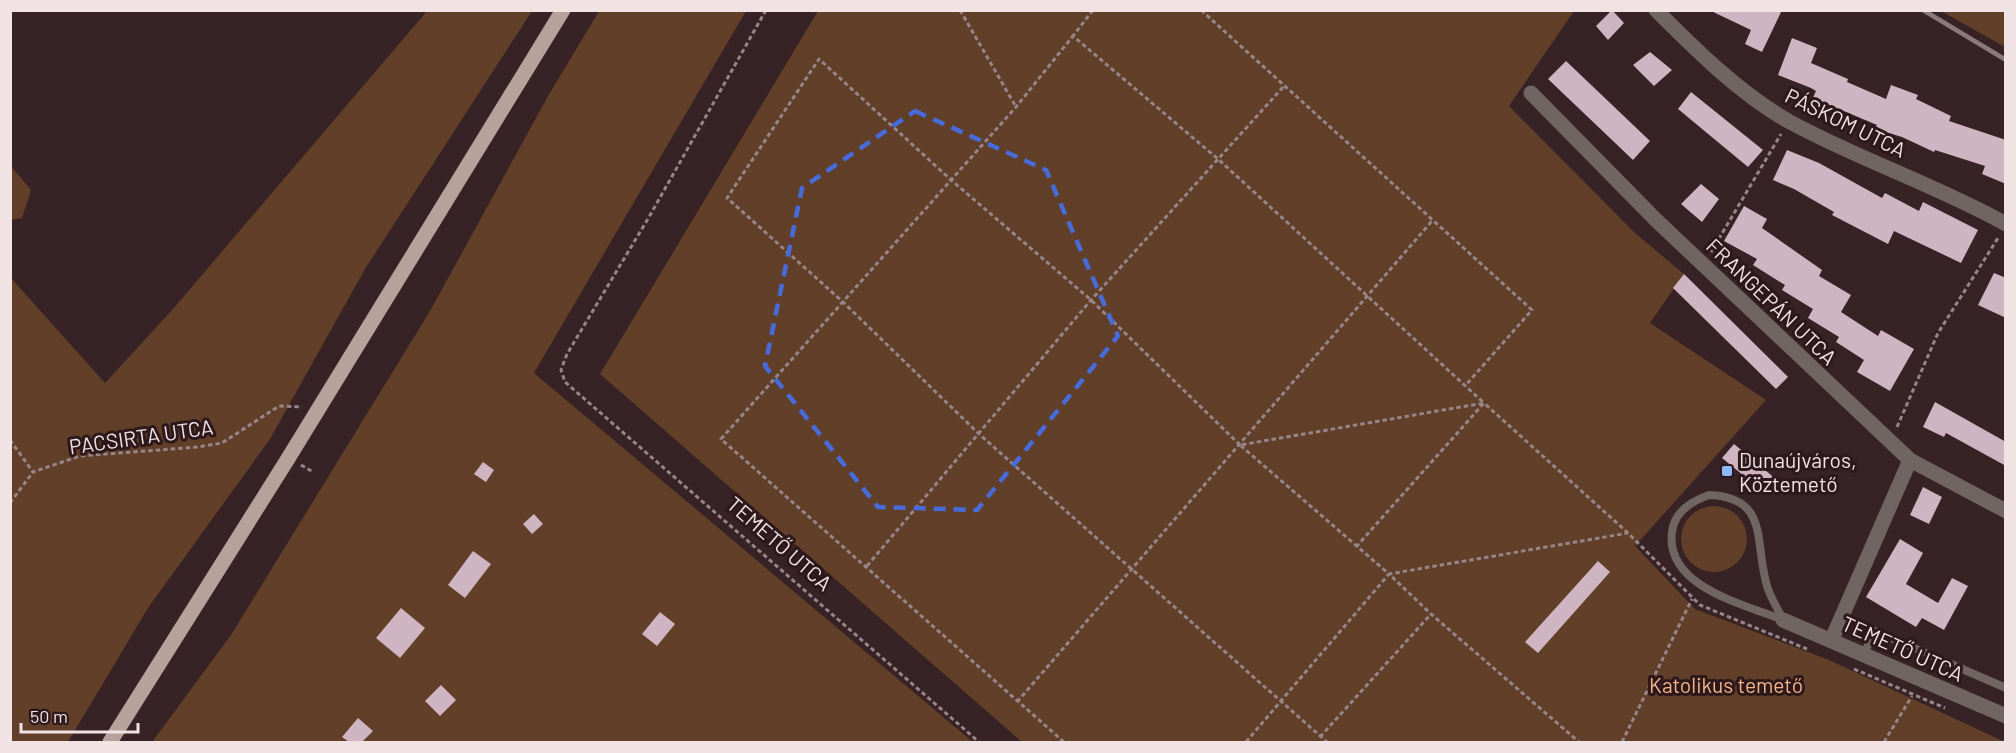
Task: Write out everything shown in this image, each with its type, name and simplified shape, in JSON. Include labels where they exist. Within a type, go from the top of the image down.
[{"type":"main road","points":[[110,742],[563,10]]},
{"type":"street","name":"PÁSKOM UTCA","points":[[1656,10],[1716,69],[1788,121],[1971,205],[2003,229]]},
{"type":"street","name":"FRANGEPÁN UTCA","points":[[1531,93],[1656,220],[1910,460],[2006,511]]},
{"type":"street","points":[[1832,639],[1910,460]]},
{"type":"street","name":"TEMETŐ UTCA","points":[[1783,620],[1832,639],[2006,716]]},
{"type":"lane","name":"TEMETŐ UTCA","points":[[1709,495],[1728,496],[1742,502],[1753,515],[1767,587],[1783,620],[1698,585],[1681,568],[1674,557],[1671,540],[1672,527],[1680,512],[1695,501],[1709,495]]},
{"type":"lane","points":[[1864,653],[1875,631],[2006,687]]},
{"type":"path","name":"TEMETŐ UTCA","points":[[766,10],[649,217],[567,354],[561,370],[565,382],[574,392],[978,742]]},
{"type":"path","points":[[960,10],[1016,107]]},
{"type":"path","points":[[1064,742],[721,439],[1016,107],[1093,10]]},
{"type":"path","points":[[1201,10],[1532,310],[1465,386]]},
{"type":"path","points":[[1073,36],[1218,159],[1628,533],[1692,599],[1700,605],[1809,649]]},
{"type":"path","points":[[1327,742],[979,434],[842,301],[727,198],[819,59],[950,179],[1091,300],[1240,445],[1579,742]]},
{"type":"path","points":[[867,566],[1091,300],[1284,86]]},
{"type":"path","points":[[1704,264],[1788,121]]},
{"type":"path","points":[[1017,702],[1432,221]]},
{"type":"path","points":[[1891,442],[1938,333],[2003,229]]},
{"type":"path","points":[[1240,445],[1484,403]]},
{"type":"path","points":[[1356,547],[1484,403]]},
{"type":"path","name":"PACSIRTA UTCA","points":[[33,472],[80,456],[222,443],[279,406],[298,405],[313,414]]},
{"type":"path","points":[[10,440],[33,472],[10,503]]},
{"type":"path","points":[[1246,742],[1389,574],[1628,533]]},
{"type":"path","points":[[1622,742],[1692,599]]},
{"type":"path","points":[[1320,737],[1431,614]]},
{"type":"path","points":[[1851,668],[1912,696],[1884,742]]},
{"type":"highlighted area","points":[[915,111],[1046,170],[1118,336],[977,510],[878,507],[765,366],[802,188]]},
{"type":"green space","points":[[427,11],[532,11],[365,269],[270,439],[148,608],[68,742],[11,742],[11,278],[105,383],[173,309]]},
{"type":"green space","points":[[599,11],[746,11],[534,373],[973,742],[152,742],[231,635],[430,311],[548,96]]},
{"type":"green space","name":"Katolikus temető","points":[[818,11],[1574,11],[1509,106],[1635,233],[1684,274],[1650,323],[1766,400],[1635,546],[1695,609],[1829,660],[2005,742],[1022,742],[600,374]]},
{"type":"green space","points":[[1941,11],[2005,11],[2005,47]]},
{"type":"green space","points":[[10,165],[31,190],[22,218],[11,220]]},
{"type":"green space","points":[[1707,506],[1721,506],[1733,511],[1742,520],[1747,539],[1745,552],[1738,563],[1721,572],[1707,572],[1695,567],[1686,558],[1681,546],[1681,532],[1686,520],[1695,511]]},
{"type":"building","points":[[1612,10],[1624,23],[1608,40],[1596,26]]},
{"type":"building","points":[[1709,10],[1782,10],[1762,52],[1745,44],[1751,30]]},
{"type":"building","points":[[1792,38],[1817,48],[1811,63],[1848,79],[1847,82],[1886,99],[1891,85],[1918,95],[1916,99],[1951,116],[1949,121],[2006,140],[2006,184],[1982,174],[1985,166],[1935,150],[1934,152],[1902,137],[1875,129],[1877,125],[1813,98],[1816,91],[1811,88],[1778,75]]},
{"type":"building","points":[[1650,52],[1672,70],[1654,86],[1633,65]]},
{"type":"building","points":[[1566,61],[1650,141],[1633,160],[1548,79]]},
{"type":"building","points":[[1691,92],[1763,150],[1748,167],[1678,109]]},
{"type":"building","points":[[1787,150],[1819,163],[1882,198],[1885,193],[1919,211],[1923,202],[1978,230],[1961,263],[1894,231],[1888,244],[1832,215],[1834,212],[1794,189],[1773,180]]},
{"type":"building","points":[[1701,184],[1719,199],[1702,222],[1681,204]]},
{"type":"building","points":[[1744,206],[1767,219],[1762,228],[1822,270],[1819,276],[1851,295],[1841,312],[1878,336],[1881,330],[1914,349],[1890,391],[1857,372],[1864,360],[1836,342],[1839,337],[1808,318],[1813,309],[1782,290],[1785,285],[1753,265],[1757,259],[1724,241]]},
{"type":"building","points":[[1994,273],[2006,278],[2006,318],[1978,305]]},
{"type":"building","points":[[1684,274],[1788,377],[1776,389],[1673,288]]},
{"type":"building","points":[[1935,402],[2006,442],[2006,466],[1946,433],[1944,437],[1923,427]]},
{"type":"building","points":[[1734,444],[1777,480],[1766,494],[1722,458]]},
{"type":"building","points":[[483,462],[494,470],[486,482],[474,474]]},
{"type":"building","points":[[1923,487],[1942,497],[1929,524],[1910,515]]},
{"type":"building","points":[[534,514],[543,524],[532,534],[523,524]]},
{"type":"building","points":[[1900,539],[1923,553],[1906,584],[1938,603],[1952,578],[1968,586],[1944,630],[1922,618],[1916,627],[1866,597]]},
{"type":"building","points":[[473,551],[491,564],[465,598],[448,585]]},
{"type":"building","points":[[1598,561],[1610,572],[1538,653],[1525,642]]},
{"type":"building","points":[[401,608],[425,628],[400,658],[376,638]]},
{"type":"building","points":[[660,612],[675,624],[657,646],[642,634]]},
{"type":"building","points":[[441,685],[456,700],[440,716],[425,701]]},
{"type":"building","points":[[358,718],[373,731],[362,742],[349,742],[342,737]]},
{"type":"railway","points":[[1923,10],[2006,60]]},
{"type":"place","name":"Dunaújváros, Köztemető","points":[[1727,471]]}]
